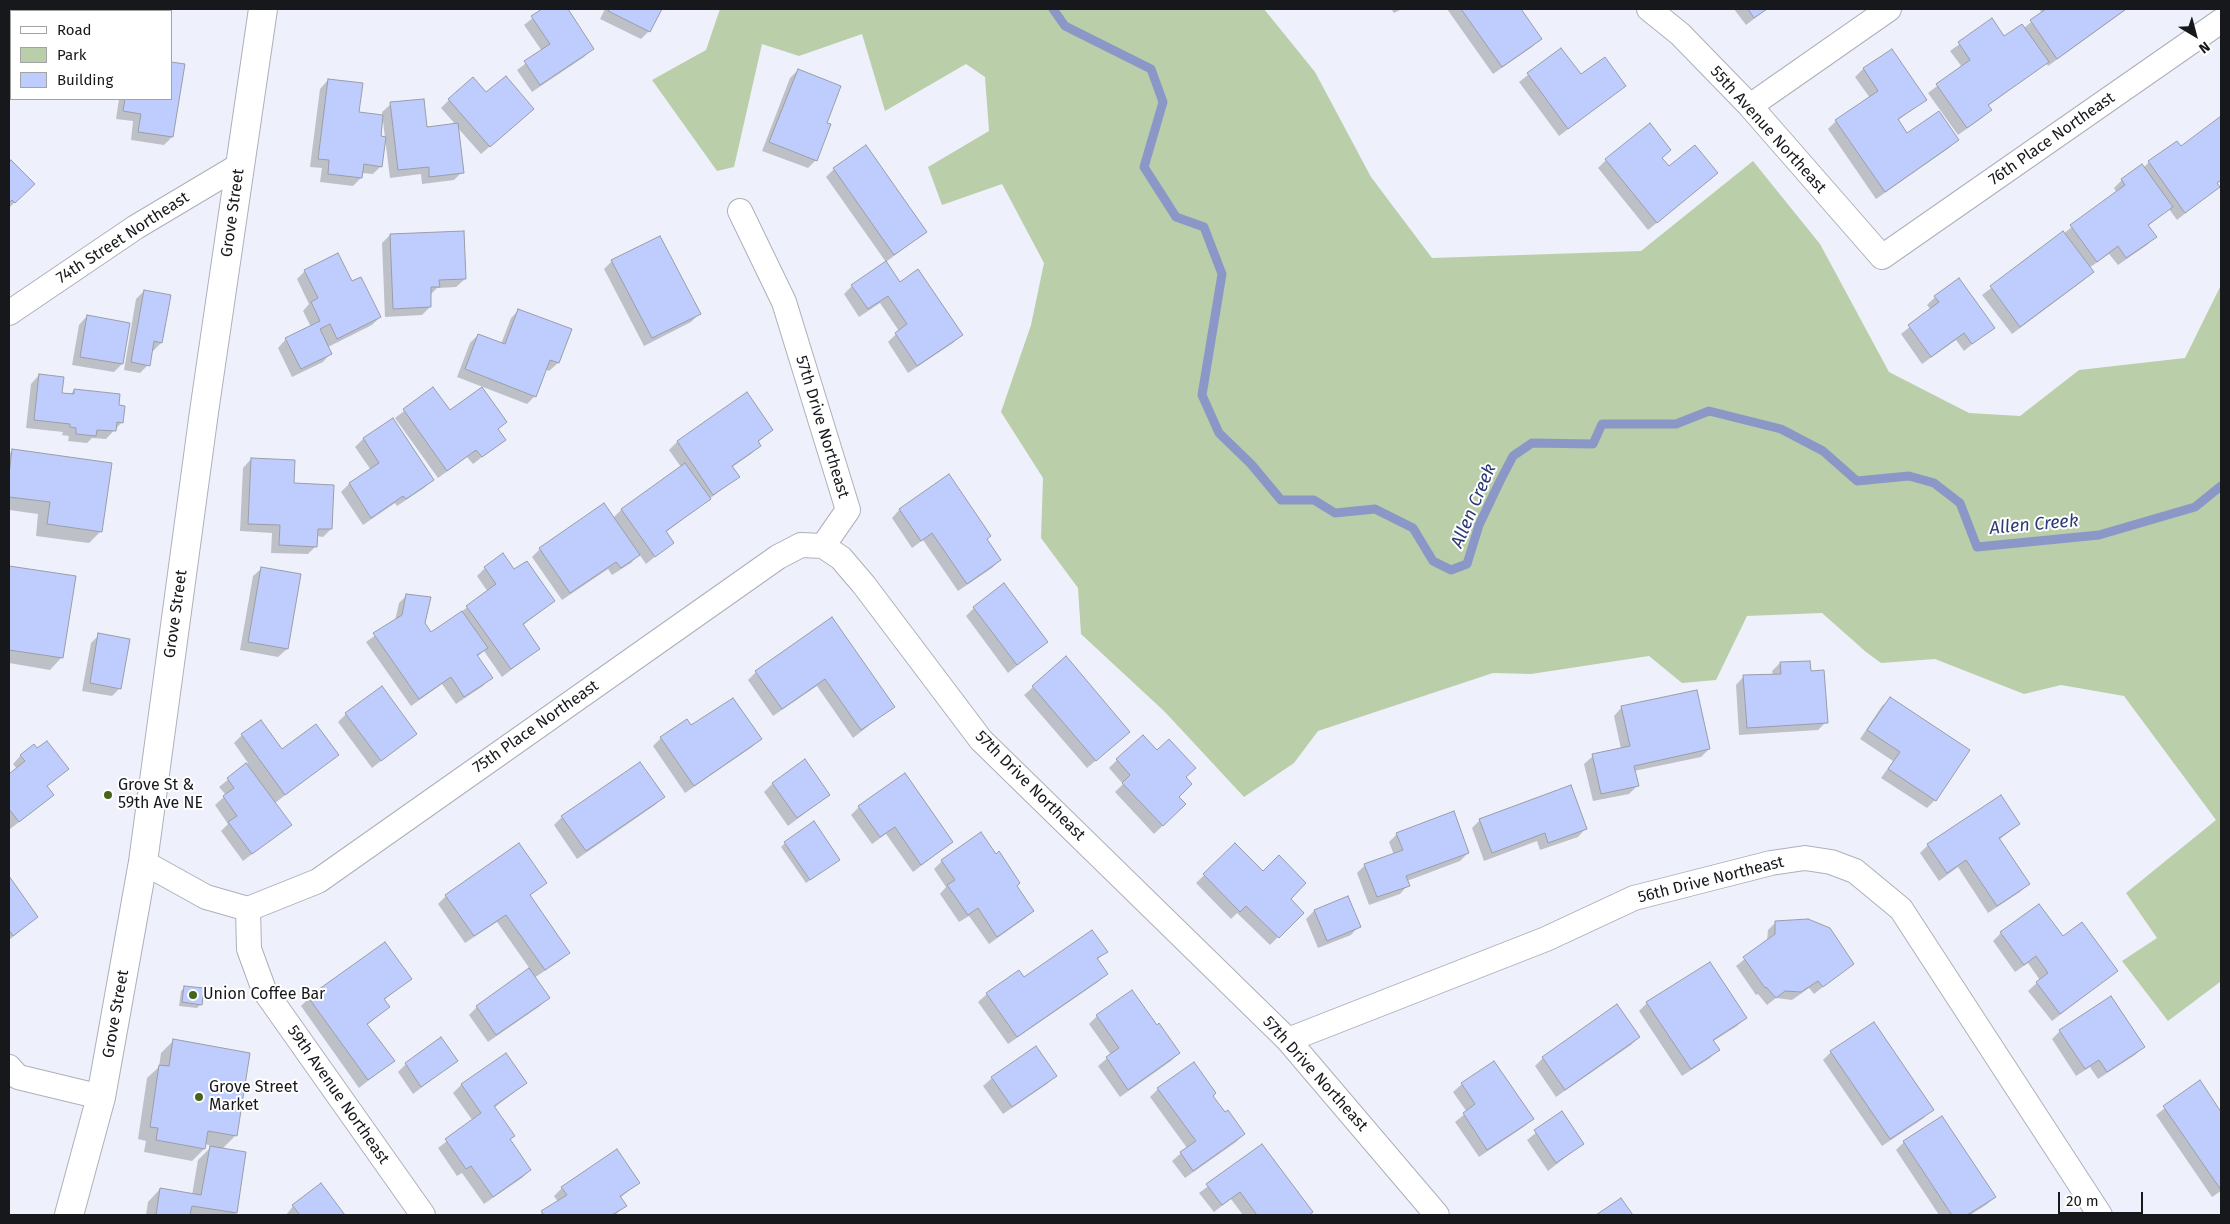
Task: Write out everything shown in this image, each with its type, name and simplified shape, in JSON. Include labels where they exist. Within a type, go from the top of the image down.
[{"type":"street","name":"Grove Street","points":[[69,1215],[101,1097],[143,862],[263,9]]},
{"type":"street","name":"55th Avenue Northeast","points":[[1648,9],[1680,34],[1750,106],[1882,257]]},
{"type":"street","points":[[1750,106],[1890,9]]},
{"type":"street","name":"76th Place Northeast","points":[[1882,257],[2221,21]]},
{"type":"street","name":"74th Street Northeast","points":[[9,313],[136,227],[240,165]]},
{"type":"street","name":"57th Drive Northeast","points":[[740,211],[784,302],[848,510],[823,546],[840,558],[864,585],[981,740],[1288,1040],[1436,1215]]},
{"type":"street","name":"75th Place Northeast","points":[[248,909],[318,881],[778,557],[801,546],[823,546]]},
{"type":"street","name":"56th Drive Northeast","points":[[1288,1040],[1546,939],[1634,898],[1771,863],[1805,858],[1831,862],[1855,871],[1901,909],[2100,1215]]},
{"type":"street","points":[[143,862],[206,897],[248,909]]},
{"type":"street","name":"59th Avenue Northeast","points":[[248,909],[249,949],[264,990],[422,1215]]},
{"type":"street","points":[[9,1067],[18,1077],[101,1097]]},
{"type":"green space","points":[[720,9],[1264,9],[1315,72],[1371,177],[1432,258],[1641,251],[1753,161],[1820,244],[1889,372],[1969,413],[2020,416],[2079,370],[2185,358],[2221,285],[2220,982],[2168,1021],[2122,961],[2157,938],[2126,893],[2216,820],[2124,696],[2061,685],[2024,694],[1935,659],[1881,663],[1822,613],[1747,616],[1716,680],[1682,683],[1649,656],[1531,674],[1493,673],[1318,731],[1294,763],[1244,797],[1165,712],[1081,634],[1078,588],[1041,538],[1043,478],[1001,412],[1031,325],[1044,263],[1002,184],[942,205],[928,167],[989,131],[985,77],[966,64],[885,111],[862,34],[799,56],[762,44],[734,167],[717,171],[652,80],[706,50]]},
{"type":"building","points":[[12,9],[64,9],[64,10]]},
{"type":"building","points":[[542,9],[568,9],[594,49],[540,85],[524,61],[550,44],[531,16]]},
{"type":"building","points":[[609,9],[662,9],[650,32],[608,11]]},
{"type":"building","points":[[1461,9],[1521,9],[1542,39],[1502,67]]},
{"type":"building","points":[[1748,9],[1767,9],[1754,18]]},
{"type":"building","points":[[2046,9],[2126,9],[2057,59],[2030,20]]},
{"type":"building","points":[[10,14],[10,36],[9,36]]},
{"type":"building","points":[[1992,18],[2004,36],[2022,24],[2049,62],[1988,105],[1992,110],[1967,128],[1936,84],[1970,60],[1958,42]]},
{"type":"building","points":[[1561,48],[1581,74],[1605,57],[1626,86],[1568,129],[1527,73]]},
{"type":"building","points":[[1892,49],[1927,100],[1898,119],[1907,133],[1939,111],[1959,140],[1885,192],[1835,120],[1878,91],[1863,68]]},
{"type":"building","points":[[172,62],[185,64],[173,137],[138,132],[141,114],[123,111],[125,100],[172,100]]},
{"type":"building","points":[[798,69],[841,86],[827,123],[831,124],[817,161],[769,142]]},
{"type":"building","points":[[506,76],[534,109],[490,147],[448,99],[473,77],[486,92]]},
{"type":"building","points":[[328,79],[363,83],[359,112],[383,115],[381,136],[386,137],[382,167],[364,164],[362,178],[328,174],[329,160],[318,159]]},
{"type":"building","points":[[424,99],[427,127],[458,123],[464,173],[429,177],[429,167],[398,170],[390,102]]},
{"type":"building","points":[[2221,116],[2221,180],[2217,183],[2220,187],[2185,213],[2148,161],[2177,141],[2181,146]]},
{"type":"building","points":[[1650,123],[1671,150],[1662,158],[1669,166],[1695,145],[1718,173],[1657,223],[1605,159]]},
{"type":"building","points":[[866,145],[927,232],[894,255],[833,168]]},
{"type":"building","points":[[11,160],[35,184],[15,203],[12,200],[9,203],[9,163]]},
{"type":"building","points":[[2142,164],[2173,207],[2148,225],[2157,237],[2126,258],[2118,246],[2097,262],[2070,225],[2125,185],[2121,179]]},
{"type":"building","points":[[464,231],[466,279],[439,280],[440,287],[431,287],[431,307],[393,309],[390,234]]},
{"type":"building","points":[[2063,231],[2094,272],[2020,327],[1990,286]]},
{"type":"building","points":[[660,236],[701,314],[652,338],[611,260]]},
{"type":"building","points":[[338,253],[352,281],[361,277],[381,317],[337,339],[330,324],[320,329],[332,354],[301,369],[285,338],[320,321],[311,302],[318,298],[304,270]]},
{"type":"building","points":[[886,261],[900,282],[918,269],[963,335],[917,366],[895,333],[907,324],[888,296],[868,309],[851,285]]},
{"type":"building","points":[[1959,278],[1995,328],[1972,344],[1964,333],[1931,357],[1908,325],[1939,302],[1934,296]]},
{"type":"building","points":[[144,290],[171,295],[162,343],[154,341],[150,366],[131,362]]},
{"type":"building","points":[[518,309],[572,329],[559,363],[550,360],[536,397],[465,369],[478,334],[505,344]]},
{"type":"building","points":[[87,315],[130,323],[123,364],[80,357]]},
{"type":"building","points":[[39,374],[64,377],[62,393],[74,394],[74,389],[120,394],[119,405],[125,406],[123,423],[117,422],[116,431],[97,430],[96,436],[76,434],[76,428],[70,427],[70,424],[34,420]]},
{"type":"building","points":[[433,387],[450,410],[482,387],[507,422],[498,429],[506,440],[482,457],[476,450],[447,471],[403,409]]},
{"type":"building","points":[[747,392],[773,430],[758,441],[761,446],[732,466],[740,477],[713,495],[677,441]]},
{"type":"building","points":[[393,418],[434,480],[406,499],[403,496],[371,518],[349,483],[379,463],[363,438]]},
{"type":"building","points":[[12,449],[112,463],[102,532],[47,524],[50,502],[9,497]]},
{"type":"building","points":[[251,458],[295,460],[294,483],[334,485],[332,529],[318,529],[317,547],[279,545],[280,525],[248,524]]},
{"type":"building","points":[[685,463],[711,499],[666,531],[674,543],[655,557],[621,509]]},
{"type":"building","points":[[949,474],[991,536],[987,539],[1001,560],[967,584],[932,533],[921,541],[899,509]]},
{"type":"building","points":[[604,503],[640,555],[621,568],[616,562],[570,593],[539,548]]},
{"type":"building","points":[[503,553],[514,569],[527,561],[555,601],[523,624],[540,649],[511,669],[466,606],[496,584],[484,567]]},
{"type":"building","points":[[9,566],[76,576],[63,658],[9,650]]},
{"type":"building","points":[[261,567],[301,574],[288,649],[248,642]]},
{"type":"building","points":[[1004,583],[1048,642],[1017,665],[973,607]]},
{"type":"building","points":[[406,594],[431,597],[425,623],[431,632],[462,611],[488,648],[477,655],[493,678],[464,697],[451,677],[419,699],[373,633],[402,615]]},
{"type":"building","points":[[832,617],[895,707],[861,730],[825,679],[782,709],[755,671]]},
{"type":"building","points":[[98,633],[130,639],[121,689],[90,683]]},
{"type":"building","points":[[1066,656],[1130,732],[1096,761],[1032,686]]},
{"type":"building","points":[[1810,661],[1811,671],[1824,670],[1828,723],[1747,728],[1743,675],[1781,674],[1780,662]]},
{"type":"building","points":[[382,686],[417,734],[381,761],[345,713]]},
{"type":"building","points":[[1697,690],[1710,749],[1634,766],[1639,786],[1601,794],[1592,754],[1630,746],[1621,706]]},
{"type":"building","points":[[1890,697],[1970,750],[1936,801],[1888,769],[1900,752],[1867,730]]},
{"type":"building","points":[[733,698],[762,739],[694,786],[660,737],[687,719],[691,725]]},
{"type":"building","points":[[261,720],[282,749],[316,724],[339,755],[285,795],[241,734]]},
{"type":"building","points":[[1143,735],[1157,750],[1169,739],[1196,768],[1186,777],[1192,784],[1179,797],[1186,804],[1163,826],[1122,783],[1130,775],[1116,759]]},
{"type":"building","points":[[47,741],[69,769],[47,786],[54,795],[19,822],[9,809],[9,774],[25,761],[20,755],[34,744],[37,748]]},
{"type":"building","points":[[805,759],[830,795],[797,818],[772,783]]},
{"type":"building","points":[[640,762],[665,797],[586,851],[561,816]]},
{"type":"building","points":[[246,763],[292,825],[252,854],[228,822],[237,816],[223,796],[234,788],[227,778]]},
{"type":"building","points":[[905,773],[953,842],[921,865],[895,827],[880,837],[858,806]]},
{"type":"building","points":[[1571,785],[1587,829],[1548,843],[1545,833],[1492,853],[1479,819]]},
{"type":"building","points":[[2001,795],[2020,824],[1999,838],[2030,884],[1997,906],[1966,860],[1947,873],[1927,844]]},
{"type":"building","points":[[1454,811],[1469,853],[1406,876],[1410,886],[1377,897],[1364,864],[1403,850],[1396,833]]},
{"type":"building","points":[[814,821],[840,860],[810,880],[784,842]]},
{"type":"building","points":[[981,832],[996,854],[999,851],[1020,883],[1017,886],[1034,911],[997,937],[978,908],[968,915],[947,885],[955,880],[941,860]]},
{"type":"building","points":[[519,843],[547,883],[530,895],[570,953],[545,970],[506,915],[474,936],[445,895]]},
{"type":"building","points":[[1235,843],[1263,871],[1279,855],[1306,883],[1291,899],[1304,913],[1279,938],[1246,906],[1240,912],[1203,874]]},
{"type":"building","points":[[9,876],[38,917],[13,936],[9,930]]},
{"type":"building","points":[[1348,896],[1361,927],[1327,941],[1314,910]]},
{"type":"building","points":[[2039,904],[2063,936],[2082,922],[2118,971],[2060,1014],[2036,982],[2048,973],[2036,956],[2024,965],[2000,932]]},
{"type":"building","points":[[1808,919],[1830,928],[1854,964],[1823,987],[1818,981],[1801,992],[1785,991],[1776,998],[1765,988],[1743,957],[1775,934],[1775,921]]},
{"type":"building","points":[[1092,930],[1108,952],[1097,958],[1108,974],[1017,1037],[986,993],[1019,970],[1024,977]]},
{"type":"building","points":[[385,942],[412,979],[384,999],[390,1007],[367,1024],[395,1061],[368,1080],[308,997]]},
{"type":"building","points":[[1710,962],[1747,1018],[1713,1040],[1720,1050],[1691,1069],[1646,1002]]},
{"type":"building","points":[[529,968],[550,998],[496,1035],[476,1006]]},
{"type":"building","name":"Union Coffee Bar","points":[[184,986],[204,988],[202,1005],[182,1002]]},
{"type":"building","points":[[1132,990],[1180,1053],[1128,1090],[1106,1057],[1119,1048],[1096,1015]]},
{"type":"building","points":[[2111,996],[2145,1047],[2107,1072],[2099,1060],[2085,1069],[2059,1030]]},
{"type":"building","points":[[1617,1004],[1640,1037],[1565,1090],[1542,1057]]},
{"type":"building","points":[[1874,1022],[1934,1110],[1890,1139],[1830,1051]]},
{"type":"building","points":[[441,1037],[458,1061],[421,1087],[405,1063]]},
{"type":"building","name":"Grove Street Market","points":[[173,1039],[250,1053],[237,1136],[208,1131],[205,1149],[156,1140],[158,1128],[150,1127],[159,1065],[169,1066]]},
{"type":"building","points":[[1036,1046],[1057,1076],[1012,1107],[991,1077]]},
{"type":"building","points":[[506,1053],[527,1083],[494,1106],[515,1136],[510,1139],[531,1170],[493,1197],[471,1166],[466,1169],[445,1139],[481,1113],[461,1084]]},
{"type":"building","points":[[1494,1061],[1534,1119],[1487,1150],[1463,1113],[1475,1104],[1461,1083]]},
{"type":"building","points":[[1194,1062],[1216,1093],[1213,1096],[1225,1112],[1228,1110],[1245,1134],[1193,1171],[1180,1152],[1196,1141],[1157,1088]]},
{"type":"building","points":[[2200,1080],[2221,1112],[2221,1190],[2163,1106]]},
{"type":"building","points":[[1562,1111],[1584,1144],[1556,1163],[1534,1130]]},
{"type":"building","points":[[1942,1116],[1996,1197],[1967,1215],[1952,1215],[1903,1141]]},
{"type":"building","points":[[1262,1144],[1313,1212],[1309,1215],[1257,1215],[1240,1192],[1222,1205],[1206,1184]]},
{"type":"building","points":[[210,1146],[246,1152],[237,1213],[192,1206],[190,1215],[156,1215],[160,1188],[201,1195]]},
{"type":"building","points":[[617,1149],[640,1183],[620,1196],[627,1206],[612,1215],[544,1215],[541,1211],[567,1195],[561,1187]]},
{"type":"building","points":[[321,1183],[345,1215],[300,1215],[292,1205]]},
{"type":"building","points":[[1621,1198],[1633,1215],[1596,1215]]},
{"type":"waterway","name":"Allen Creek","points":[[1053,9],[1065,26],[1151,69],[1163,102],[1144,167],[1176,217],[1204,227],[1222,274],[1202,395],[1219,433],[1251,464],[1281,500],[1314,500],[1335,513],[1375,509],[1413,528],[1433,561],[1451,570],[1467,564],[1479,525],[1513,456],[1532,443],[1593,444],[1602,424],[1676,424],[1709,411],[1781,429],[1823,451],[1857,481],[1909,476],[1934,483],[1960,503],[1977,547],[2099,535],[2195,507],[2221,486]]},
{"type":"place","name":"Grove St & 59th Ave NE","points":[[108,795]]},
{"type":"place","name":"Union Coffee Bar","points":[[193,995]]},
{"type":"place","name":"Grove Street Market","points":[[199,1097]]}]
